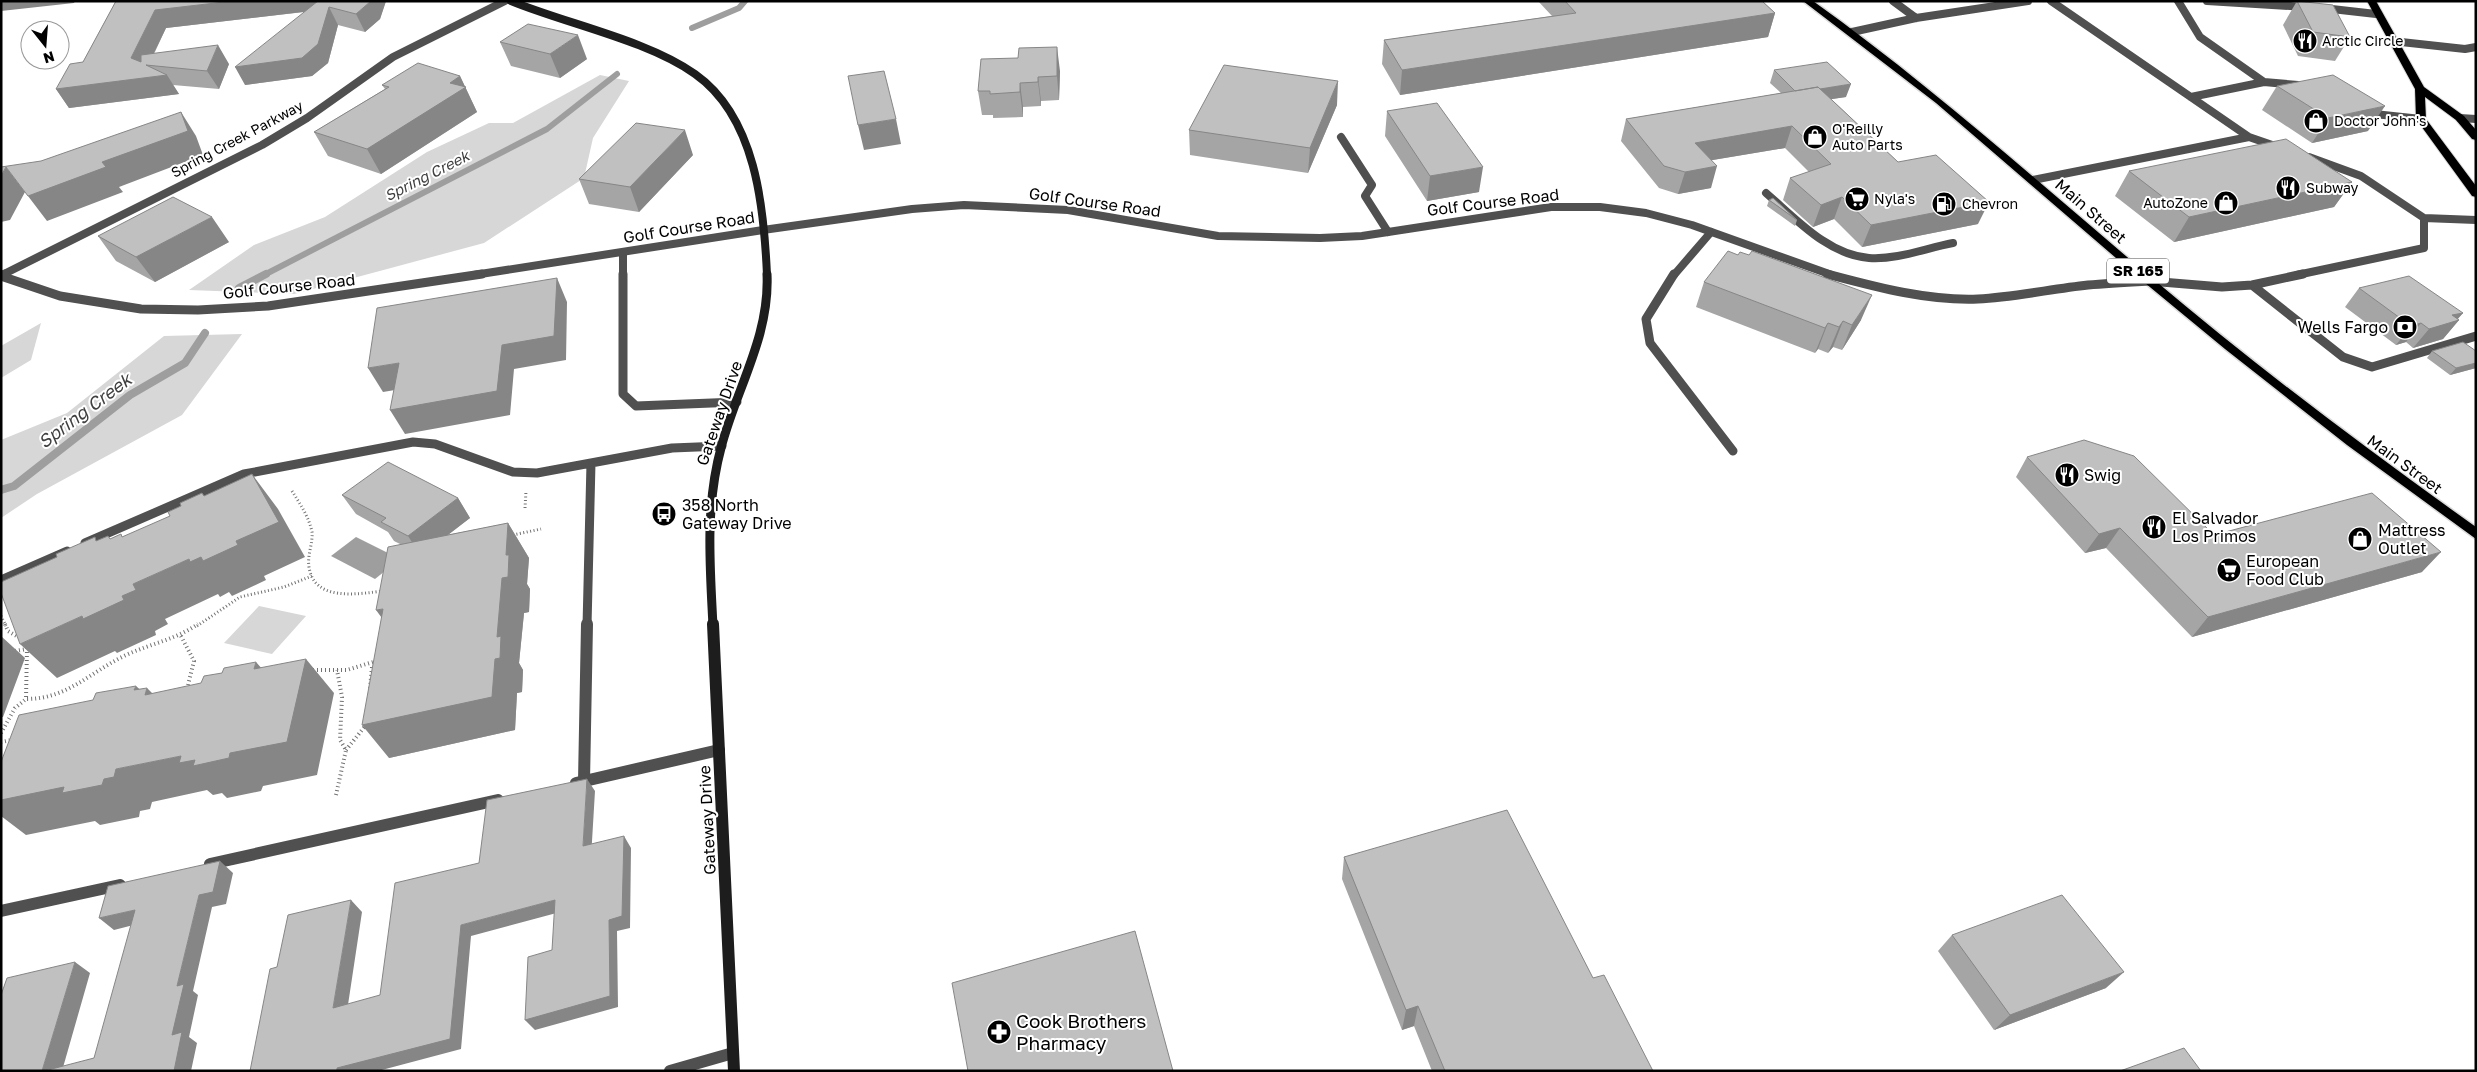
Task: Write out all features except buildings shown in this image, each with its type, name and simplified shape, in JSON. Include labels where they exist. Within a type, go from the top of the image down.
[{"type":"highway","points":[[2371,1],[2376,14],[2420,89],[2460,118],[2476,136]]},
{"type":"highway","points":[[2420,89],[2421,119],[2476,194]]},
{"type":"main road","name":"Gateway Drive","points":[[511,1],[542,15],[648,50],[689,70],[721,98],[738,125],[754,172],[768,274],[765,322],[755,356],[722,446],[713,479],[709,542],[734,1071]]},
{"type":"main road","name":"Main Street","points":[[1807,1],[1852,32],[2033,180],[2148,280],[2273,383],[2373,460],[2476,534]]},
{"type":"street","name":"Spring Creek Parkway","points":[[2,276],[262,145],[307,118],[393,57],[505,1]]},
{"type":"street","points":[[1893,1],[1916,18]]},
{"type":"street","points":[[1852,32],[1916,18],[2028,1]]},
{"type":"street","points":[[2051,1],[2249,137],[2283,148]]},
{"type":"street","points":[[2178,1],[2200,37],[2264,82]]},
{"type":"street","points":[[2207,1],[2376,14]]},
{"type":"street","points":[[2392,41],[2465,49],[2476,47]]},
{"type":"street","points":[[2191,98],[2264,82],[2303,86]]},
{"type":"street","points":[[2360,110],[2368,114],[2421,119]]},
{"type":"street","points":[[2460,118],[2476,120]]},
{"type":"street","points":[[1340,137],[1372,185],[1365,196],[1388,232]]},
{"type":"street","points":[[2033,180],[2249,137]]},
{"type":"street","points":[[2300,154],[2361,176],[2424,218],[2476,220]]},
{"type":"street","points":[[1766,194],[1828,244],[1844,253],[1871,258],[1953,243]]},
{"type":"street","name":"Golf Course Road","points":[[2,276],[60,296],[142,309],[198,310],[286,304],[763,230],[964,205],[1068,210],[1218,236],[1320,238],[1362,236],[1551,207],[1600,207],[1646,213],[1712,232],[1836,276],[1882,289],[1943,298],[1977,299],[2032,294],[2088,285],[2148,280],[2222,287],[2252,285],[2424,248],[2424,218]]},
{"type":"street","points":[[1712,232],[1675,273],[1646,320],[1650,343],[1733,451]]},
{"type":"street","points":[[624,253],[623,394],[636,406],[737,402]]},
{"type":"street","points":[[2252,285],[2343,357],[2372,367],[2476,336]]},
{"type":"street","points":[[1,580],[216,484],[244,474],[270,468],[413,442],[435,444],[513,472],[537,473],[672,448],[722,446]]},
{"type":"street","points":[[584,781],[591,463]]},
{"type":"street","points":[[565,785],[719,750]]},
{"type":"street","points":[[196,868],[506,798]]},
{"type":"street","points":[[1,911],[128,883]]},
{"type":"street","points":[[670,1071],[733,1054]]},
{"type":"path","points":[[292,491],[306,516],[312,537],[309,566],[313,581],[322,589],[339,594],[359,596],[383,591],[388,586]]},
{"type":"path","points":[[505,537],[541,529]]},
{"type":"path","points":[[1,732],[15,708],[26,699],[44,699],[64,692],[124,656],[181,636],[240,597],[284,587],[312,576]]},
{"type":"path","points":[[383,591],[384,600]]},
{"type":"path","points":[[1,616],[8,631],[25,641],[30,660],[24,690],[26,699]]},
{"type":"path","points":[[181,636],[194,661],[186,693]]},
{"type":"path","points":[[10,651],[27,649]]},
{"type":"path","points":[[371,690],[369,683],[373,662],[377,653]]},
{"type":"path","points":[[306,672],[327,668],[337,670],[373,662]]},
{"type":"path","points":[[337,670],[342,697],[340,740],[346,750]]},
{"type":"path","points":[[336,795],[346,750],[370,720]]},
{"type":"path","points":[[1,742],[17,739]]},
{"type":"shaded area","points":[[600,75],[629,81],[593,138],[584,178],[484,243],[294,294],[189,290],[254,245],[325,217],[427,152],[489,123],[513,123]]},
{"type":"shaded area","points":[[41,323],[31,360],[1,378],[1,346]]},
{"type":"shaded area","points":[[242,334],[182,415],[37,494],[1,518],[1,440],[67,413],[164,336]]},
{"type":"shaded area","points":[[356,537],[400,559],[375,579],[331,556]]},
{"type":"shaded area","points":[[259,606],[306,616],[272,654],[224,643]]},
{"type":"waterway","name":"Spring Creek","points":[[692,28],[739,8],[745,1]]},
{"type":"waterway","name":"Spring Creek","points":[[264,275],[547,129],[617,74]]},
{"type":"waterway","name":"Spring Creek","points":[[239,288],[266,274]]},
{"type":"waterway","name":"Spring Creek","points":[[1,490],[14,486],[130,395],[185,363],[205,333]]},
{"type":"place","name":"Arctic Circle","points":[[2305,41]]},
{"type":"place","name":"Doctor John's","points":[[2316,121]]},
{"type":"place","name":"O'Reilly Auto Parts","points":[[1815,137]]},
{"type":"place","name":"Subway","points":[[2288,188]]},
{"type":"place","name":"Nyla's","points":[[1857,199]]},
{"type":"place","name":"AutoZone","points":[[2226,203]]},
{"type":"place","name":"Chevron","points":[[1944,204]]},
{"type":"place","name":"Wells Fargo","points":[[2405,327]]},
{"type":"place","name":"Swig","points":[[2067,475]]},
{"type":"place","name":"358 North Gateway Drive","points":[[664,514]]},
{"type":"place","name":"El Salvador Los Primos","points":[[2154,527]]},
{"type":"place","name":"Mattress Outlet","points":[[2360,539]]},
{"type":"place","name":"European Food Club","points":[[2229,570]]},
{"type":"place","name":"Cook Brothers Pharmacy","points":[[999,1032]]}]
